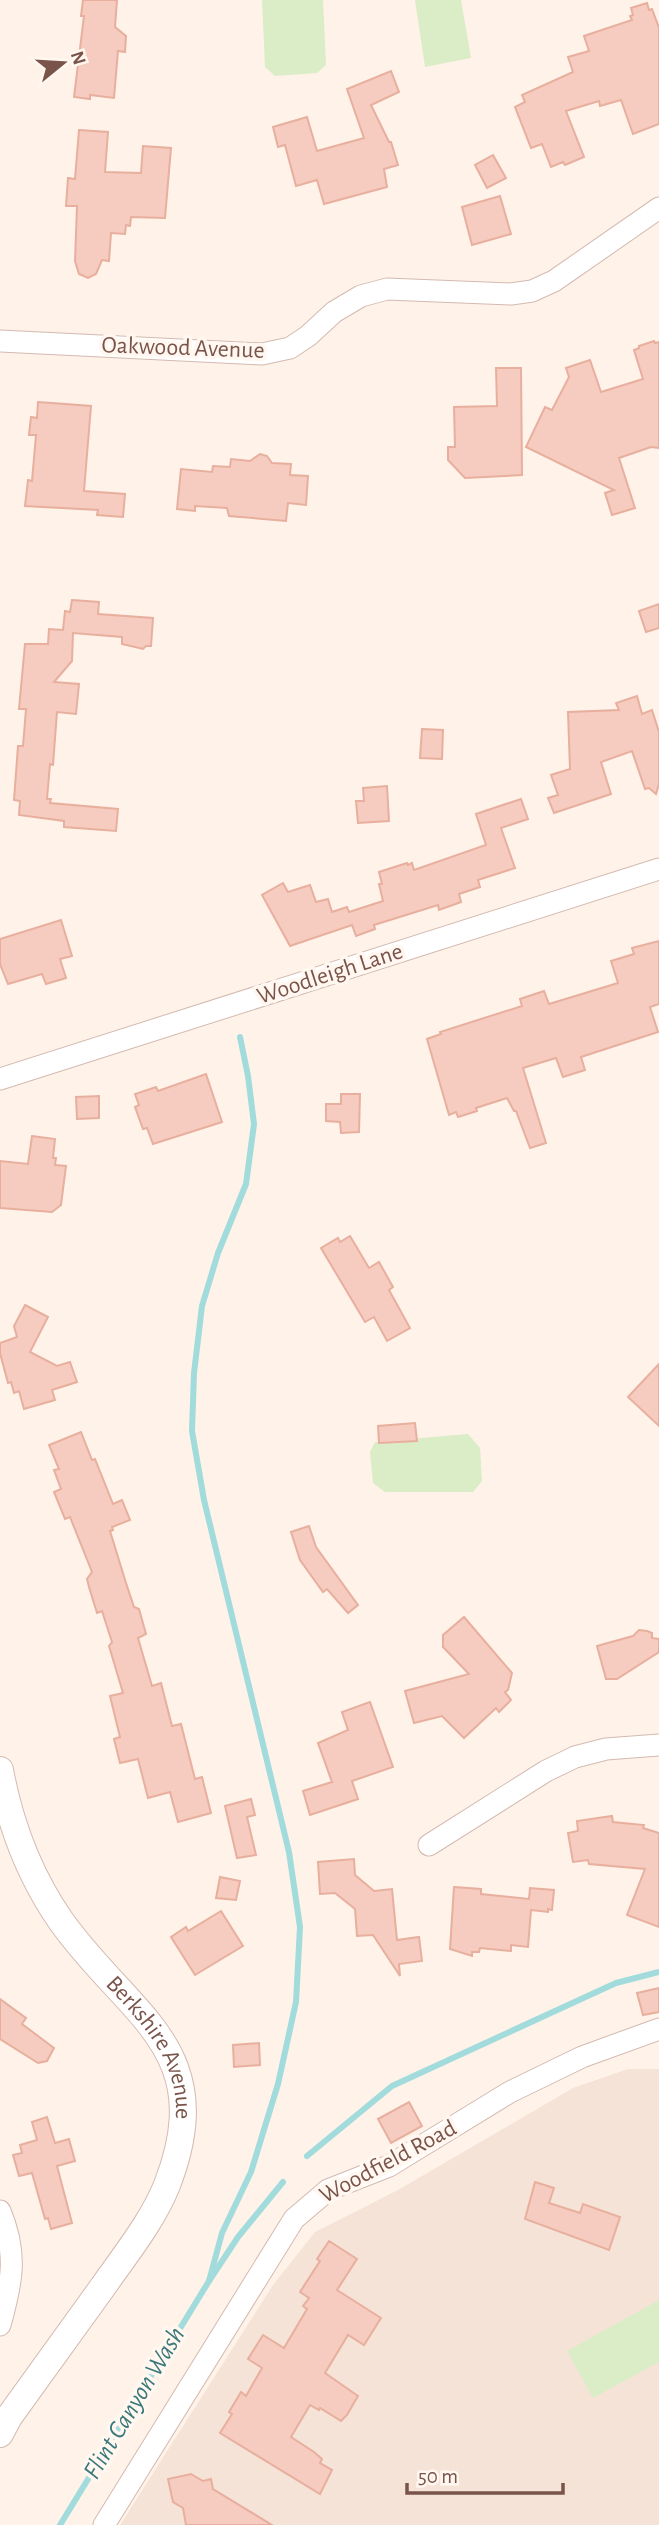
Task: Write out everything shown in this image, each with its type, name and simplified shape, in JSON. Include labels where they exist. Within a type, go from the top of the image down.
[{"type":"street","name":"Oakwood Avenue","points":[[0,341],[262,354],[290,348],[308,336],[334,312],[361,296],[387,289],[511,294],[532,291],[554,281],[659,208]]},
{"type":"street","name":"Woodleigh Lane","points":[[0,1079],[659,869]]},
{"type":"street","points":[[429,1844],[546,1771],[575,1757],[606,1749],[659,1745]]},
{"type":"street","name":"Berkshire Avenue","points":[[0,1770],[6,1805],[30,1868],[60,1919],[94,1964],[150,2023],[163,2042],[180,2079],[184,2108],[176,2154],[166,2186],[137,2239],[3,2419]]},
{"type":"street","name":"Woodfield Road","points":[[104,2525],[294,2219],[309,2204],[328,2190],[389,2166],[510,2092],[582,2057],[659,2029]]},
{"type":"street","points":[[0,2211],[10,2237],[13,2263],[0,2325]]},
{"type":"shaded area","points":[[628,2069],[659,2069],[659,2525],[120,2525],[273,2285],[315,2232],[398,2190],[573,2088]]},
{"type":"green space","points":[[262,0],[323,0],[326,65],[317,73],[275,76],[265,67]]},
{"type":"green space","points":[[415,0],[461,0],[471,58],[425,67]]},
{"type":"green space","points":[[468,1434],[480,1448],[482,1481],[473,1492],[385,1492],[373,1483],[370,1452],[375,1442]]},
{"type":"green space","points":[[659,2300],[659,2362],[593,2398],[567,2351]]},
{"type":"building","points":[[83,0],[117,0],[115,27],[126,36],[125,52],[118,51],[114,98],[90,95],[90,99],[74,97],[84,16],[81,16]]},
{"type":"building","points":[[647,3],[659,28],[659,124],[633,134],[621,100],[600,106],[599,101],[566,111],[584,157],[565,165],[563,162],[551,167],[542,144],[531,148],[515,107],[525,102],[522,95],[573,72],[568,57],[589,51],[584,36],[632,20],[631,8]]},
{"type":"building","points":[[391,71],[399,92],[371,105],[391,142],[398,165],[384,169],[387,187],[324,204],[317,180],[296,186],[285,145],[278,147],[273,127],[307,117],[317,151],[364,138],[347,89]]},
{"type":"building","points":[[79,130],[108,132],[105,172],[141,173],[143,146],[171,148],[165,218],[131,217],[125,234],[111,233],[109,261],[102,260],[96,274],[88,278],[79,274],[75,261],[77,206],[66,206],[68,178],[75,179]]},
{"type":"building","points":[[493,155],[506,178],[487,188],[475,165]]},
{"type":"building","points":[[500,196],[511,234],[472,245],[462,207]]},
{"type":"building","points":[[654,341],[659,342],[659,448],[651,447],[619,458],[635,508],[612,515],[605,493],[614,490],[526,447],[545,407],[552,410],[569,377],[566,368],[590,360],[601,392],[643,379],[634,350]]},
{"type":"building","points":[[496,368],[521,368],[522,475],[465,478],[448,460],[448,447],[455,447],[454,407],[497,406]]},
{"type":"building","points":[[38,402],[91,406],[84,491],[125,494],[123,517],[97,515],[98,510],[25,506],[28,480],[32,481],[36,435],[29,435],[31,417],[37,418]]},
{"type":"building","points":[[260,454],[267,456],[272,463],[291,464],[290,475],[308,476],[306,505],[288,503],[286,521],[229,516],[227,508],[195,506],[195,511],[177,509],[181,469],[212,472],[213,466],[230,467],[231,459],[250,461]]},
{"type":"building","points":[[72,600],[99,602],[98,614],[153,618],[151,646],[143,649],[122,644],[122,637],[73,633],[72,661],[54,682],[79,684],[76,714],[57,712],[47,799],[51,799],[50,803],[118,809],[116,831],[64,827],[64,821],[19,815],[20,801],[14,800],[18,746],[23,746],[26,709],[19,709],[25,644],[48,644],[49,629],[63,630],[65,611],[70,612]]},
{"type":"building","points":[[659,604],[659,628],[646,632],[639,611]]},
{"type":"building","points":[[637,696],[642,714],[652,710],[659,732],[659,784],[656,794],[649,788],[645,789],[632,751],[601,762],[611,794],[554,813],[548,798],[558,795],[551,775],[570,769],[568,712],[619,710],[616,703]]},
{"type":"building","points":[[422,729],[443,730],[442,759],[420,758]]},
{"type":"building","points":[[387,786],[389,821],[358,823],[356,801],[364,801],[363,788]]},
{"type":"building","points":[[521,799],[528,819],[501,828],[515,868],[478,880],[480,887],[459,894],[461,902],[439,910],[438,905],[374,925],[375,929],[356,936],[352,925],[290,946],[262,895],[283,883],[288,892],[310,885],[316,902],[328,899],[332,912],[347,907],[349,912],[383,901],[379,872],[407,863],[412,863],[414,870],[486,845],[476,814]]},
{"type":"building","points":[[61,920],[72,956],[60,959],[66,978],[46,984],[42,974],[8,984],[0,964],[0,939]]},
{"type":"building","points":[[659,941],[659,1004],[650,1007],[658,1032],[581,1057],[585,1070],[563,1077],[556,1058],[523,1068],[546,1143],[530,1148],[516,1111],[507,1098],[458,1117],[456,1112],[449,1115],[427,1039],[441,1034],[440,1032],[522,1006],[520,999],[544,991],[549,1004],[618,983],[611,961],[634,954],[632,948]]},
{"type":"building","points":[[206,1074],[222,1122],[153,1144],[147,1128],[143,1129],[135,1107],[139,1105],[135,1094],[156,1087],[158,1091]]},
{"type":"building","points":[[341,1094],[360,1094],[359,1132],[341,1133],[340,1122],[326,1121],[326,1104],[341,1104]]},
{"type":"building","points":[[99,1096],[99,1118],[77,1119],[76,1097]]},
{"type":"building","points":[[32,1136],[55,1139],[55,1165],[66,1166],[61,1205],[52,1212],[0,1208],[0,1161],[28,1164]]},
{"type":"building","points":[[350,1236],[369,1268],[379,1262],[393,1287],[389,1290],[410,1328],[387,1341],[374,1317],[365,1322],[321,1248],[338,1238],[340,1242]]},
{"type":"building","points":[[25,1305],[48,1317],[30,1352],[57,1366],[70,1362],[77,1382],[52,1390],[55,1400],[24,1409],[19,1391],[14,1393],[11,1382],[8,1383],[0,1343],[17,1337],[14,1326]]},
{"type":"building","points":[[659,1364],[659,1426],[628,1397]]},
{"type":"building","points":[[415,1423],[417,1441],[379,1443],[378,1426]]},
{"type":"building","points":[[81,1432],[113,1504],[122,1500],[130,1520],[112,1527],[113,1530],[110,1531],[134,1607],[139,1609],[146,1634],[138,1638],[152,1686],[161,1683],[172,1726],[181,1724],[195,1779],[202,1777],[211,1813],[178,1822],[170,1792],[148,1798],[138,1759],[120,1763],[114,1739],[120,1737],[110,1696],[123,1693],[109,1646],[112,1642],[102,1611],[97,1613],[89,1587],[87,1579],[92,1572],[70,1517],[65,1519],[54,1492],[61,1489],[54,1470],[59,1469],[49,1445]]},
{"type":"building","points":[[309,1526],[316,1547],[358,1605],[348,1613],[327,1589],[323,1592],[300,1560],[291,1532]]},
{"type":"building","points":[[464,1617],[512,1673],[508,1690],[505,1692],[511,1700],[499,1712],[496,1708],[464,1738],[442,1716],[414,1723],[405,1691],[469,1674],[443,1647],[443,1635]]},
{"type":"building","points":[[639,1630],[652,1633],[652,1638],[659,1639],[659,1652],[617,1679],[606,1679],[597,1646],[633,1636]]},
{"type":"building","points":[[370,1702],[393,1767],[352,1781],[358,1799],[310,1815],[303,1791],[332,1782],[318,1743],[348,1730],[342,1712]]},
{"type":"building","points":[[251,1799],[255,1815],[247,1817],[256,1855],[237,1858],[225,1806]]},
{"type":"building","points":[[612,1816],[613,1822],[644,1825],[643,1828],[659,1833],[659,1927],[627,1915],[645,1869],[589,1864],[588,1860],[573,1862],[568,1833],[578,1831],[577,1821]]},
{"type":"building","points":[[354,1859],[355,1875],[374,1891],[392,1889],[397,1940],[419,1937],[422,1961],[399,1964],[400,1976],[373,1935],[357,1936],[355,1909],[335,1893],[320,1894],[318,1862]]},
{"type":"building","points":[[220,1877],[240,1881],[236,1900],[216,1898]]},
{"type":"building","points":[[454,1887],[481,1889],[481,1894],[529,1899],[530,1888],[554,1890],[552,1910],[531,1910],[528,1947],[511,1945],[511,1951],[480,1948],[479,1952],[472,1952],[472,1956],[450,1949]]},
{"type":"building","points":[[221,1911],[243,1946],[195,1975],[171,1937],[186,1927],[188,1931]]},
{"type":"building","points":[[659,1988],[659,2012],[643,2015],[637,1993]]},
{"type":"building","points":[[0,1999],[26,2018],[22,2024],[54,2048],[47,2061],[38,2063],[0,2039]]},
{"type":"building","points":[[259,2043],[260,2065],[234,2067],[233,2045]]},
{"type":"building","points":[[409,2102],[422,2126],[391,2143],[378,2119]]},
{"type":"building","points":[[47,2117],[55,2143],[69,2139],[75,2161],[57,2166],[72,2223],[51,2229],[48,2218],[45,2219],[32,2173],[19,2176],[13,2155],[22,2153],[20,2145],[37,2140],[32,2122]]},
{"type":"building","points":[[535,2182],[554,2188],[549,2203],[580,2213],[583,2204],[620,2217],[609,2250],[525,2219]]},
{"type":"building","points":[[329,2241],[357,2259],[337,2290],[381,2318],[364,2345],[348,2335],[325,2373],[358,2396],[347,2415],[341,2421],[310,2405],[291,2437],[314,2452],[322,2459],[320,2463],[332,2470],[320,2494],[220,2433],[241,2392],[246,2396],[262,2368],[248,2359],[263,2335],[284,2348],[307,2309],[303,2306],[309,2298],[300,2292]]},
{"type":"building","points":[[191,2474],[203,2481],[211,2479],[213,2489],[272,2525],[186,2525],[183,2508],[173,2502],[168,2479]]},
{"type":"waterway","points":[[209,2281],[222,2233],[251,2172],[278,2084],[296,2002],[300,1927],[289,1852],[204,1500],[192,1431],[194,1373],[202,1306],[218,1253],[246,1184],[254,1124],[240,1037]]},
{"type":"waterway","points":[[307,2156],[392,2086],[616,1983],[659,1972]]},
{"type":"waterway","name":"Flint Canyon Wash","points":[[60,2525],[209,2281],[238,2237],[283,2182]]}]
